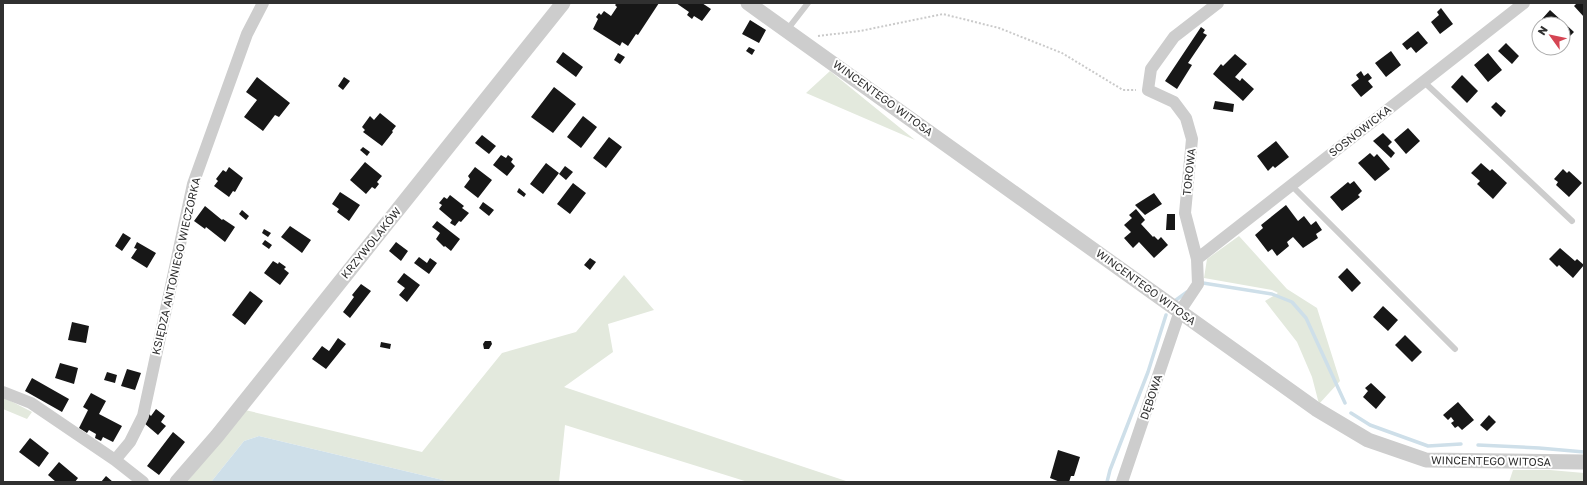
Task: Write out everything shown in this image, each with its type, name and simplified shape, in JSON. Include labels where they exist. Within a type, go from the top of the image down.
[{"type":"street","name":"KSIĘDZA ANTONIEGO WIECZORKA","points":[[115,460],[130,442],[143,416],[193,184],[247,34],[263,3]]},
{"type":"street","name":"KRZYWOLAKÓW","points":[[177,482],[217,436],[563,3]]},
{"type":"street","name":"WINCENTEGO WITOSA","points":[[748,3],[1316,409],[1368,440],[1426,460],[1584,462]]},
{"type":"street","points":[[1148,90],[1151,69],[1174,37],[1218,3]]},
{"type":"street","name":"SOSNOWICKA","points":[[1197,259],[1524,3]]},
{"type":"street","name":"TOROWA","points":[[1148,90],[1174,102],[1186,118],[1192,139],[1185,213],[1197,259],[1198,284],[1180,311]]},
{"type":"street","name":"DĘBOWA","points":[[1122,482],[1180,311]]},
{"type":"street","points":[[3,392],[31,403],[115,460],[142,482]]},
{"type":"lane","points":[[793,34],[808,3]]},
{"type":"lane","points":[[1424,81],[1572,221]]},
{"type":"lane","points":[[1291,186],[1455,349]]},
{"type":"path","points":[[793,34],[860,31],[943,14],[999,28],[1062,53],[1123,90],[1148,90]]},
{"type":"shaded area","points":[[830,71],[915,140],[806,93]]},
{"type":"shaded area","points":[[1239,236],[1287,289],[1317,308],[1340,381],[1319,404],[1312,377],[1297,342],[1265,301],[1278,293],[1272,290],[1204,278],[1207,259]]},
{"type":"shaded area","points":[[624,275],[654,310],[608,324],[613,352],[564,387],[849,482],[748,482],[565,425],[559,482],[451,482],[259,436],[244,441],[211,482],[187,482],[245,410],[422,452],[502,353],[576,332]]},
{"type":"shaded area","points":[[3,397],[32,412],[27,419],[3,409]]},
{"type":"shaded area","points":[[259,436],[451,482],[211,482],[244,441]]},
{"type":"shaded area","points":[[1513,470],[1550,470],[1584,473],[1584,482],[1509,482]]},
{"type":"building","points":[[617,3],[659,3],[638,35],[636,34],[628,46],[622,42],[620,46],[593,29],[598,19],[596,17],[599,13],[601,15],[604,11],[611,16],[617,7],[615,5]]},
{"type":"building","points":[[676,3],[702,3],[711,9],[702,21],[694,16],[692,19],[687,15],[689,12]]},
{"type":"building","points":[[1577,3],[1584,3],[1584,17],[1574,6]]},
{"type":"building","points":[[1441,8],[1453,24],[1440,34],[1431,22],[1439,15],[1437,12]]},
{"type":"building","points":[[1550,10],[1557,16],[1545,16]]},
{"type":"building","points":[[750,20],[766,30],[759,43],[742,34]]},
{"type":"building","points":[[1201,27],[1205,30],[1203,33],[1207,35],[1188,63],[1192,65],[1177,89],[1165,81]]},
{"type":"building","points":[[1418,31],[1428,43],[1416,53],[1411,47],[1407,50],[1402,44]]},
{"type":"building","points":[[1506,43],[1519,56],[1512,64],[1498,51]]},
{"type":"building","points":[[749,47],[755,50],[752,55],[746,51]]},
{"type":"building","points":[[1391,51],[1401,65],[1386,77],[1375,63]]},
{"type":"building","points":[[563,52],[583,67],[576,77],[556,62]]},
{"type":"building","points":[[618,53],[625,57],[620,64],[614,60]]},
{"type":"building","points":[[1488,53],[1502,70],[1488,82],[1474,65]]},
{"type":"building","points":[[1235,54],[1247,64],[1235,77],[1240,81],[1242,78],[1254,89],[1243,101],[1213,74],[1221,64],[1223,66]]},
{"type":"building","points":[[1361,71],[1364,76],[1368,73],[1372,78],[1368,81],[1373,87],[1361,97],[1351,85],[1359,79],[1356,75]]},
{"type":"building","points":[[1462,75],[1478,91],[1467,103],[1451,87]]},
{"type":"building","points":[[257,77],[290,103],[279,117],[275,115],[263,131],[244,117],[257,100],[246,92]]},
{"type":"building","points":[[344,77],[350,81],[343,90],[338,86]]},
{"type":"building","points":[[554,87],[576,104],[553,133],[531,117]]},
{"type":"building","points":[[1215,101],[1234,104],[1233,112],[1213,109]]},
{"type":"building","points":[[1496,102],[1506,111],[1501,117],[1491,107]]},
{"type":"building","points":[[380,113],[396,126],[382,146],[363,132],[365,130],[362,127],[370,116],[374,120]]},
{"type":"building","points":[[583,116],[597,127],[581,148],[567,137]]},
{"type":"building","points":[[1408,128],[1420,141],[1406,154],[1394,140]]},
{"type":"building","points":[[1383,133],[1392,142],[1388,146],[1395,153],[1391,158],[1373,141]]},
{"type":"building","points":[[482,135],[496,146],[489,154],[475,143]]},
{"type":"building","points":[[609,137],[622,147],[606,168],[593,158]]},
{"type":"building","points":[[1276,141],[1289,157],[1275,168],[1273,166],[1268,171],[1257,156]]},
{"type":"building","points":[[363,147],[370,152],[367,156],[360,150]]},
{"type":"building","points":[[1370,153],[1374,157],[1377,154],[1390,169],[1375,181],[1358,163]]},
{"type":"building","points":[[501,155],[506,158],[508,155],[513,159],[511,162],[515,166],[507,176],[493,165]]},
{"type":"building","points":[[365,162],[382,176],[377,182],[379,184],[375,189],[372,187],[366,194],[350,180]]},
{"type":"building","points":[[546,163],[559,173],[543,194],[530,184]]},
{"type":"building","points":[[1481,163],[1490,171],[1492,169],[1507,183],[1493,199],[1477,184],[1480,181],[1471,173]]},
{"type":"building","points":[[565,166],[573,172],[566,180],[559,174]]},
{"type":"building","points":[[229,167],[243,178],[235,192],[233,191],[229,197],[214,186],[218,181],[216,179],[223,170],[226,172]]},
{"type":"building","points":[[475,167],[492,180],[478,198],[464,187],[470,179],[468,176]]},
{"type":"building","points":[[1563,169],[1567,173],[1569,171],[1582,183],[1569,197],[1556,185],[1558,182],[1554,179]]},
{"type":"building","points":[[1354,181],[1362,191],[1358,195],[1360,197],[1342,211],[1330,197],[1348,182],[1350,184]]},
{"type":"building","points":[[573,183],[586,193],[570,214],[557,204]]},
{"type":"building","points":[[519,188],[526,194],[524,197],[517,192]]},
{"type":"building","points":[[340,192],[360,205],[349,221],[337,212],[339,209],[332,204]]},
{"type":"building","points":[[1154,193],[1162,204],[1145,215],[1135,205]]},
{"type":"building","points":[[450,195],[464,206],[462,208],[469,213],[455,226],[450,223],[452,220],[439,209],[442,205],[439,203],[444,197],[447,199]]},
{"type":"building","points":[[483,202],[494,210],[489,216],[479,208]]},
{"type":"building","points":[[1286,205],[1298,221],[1304,216],[1311,225],[1316,221],[1322,230],[1316,234],[1318,238],[1303,248],[1293,237],[1287,242],[1289,246],[1277,256],[1272,249],[1268,252],[1255,235],[1263,228],[1261,225]]},
{"type":"building","points":[[205,206],[222,220],[223,219],[235,227],[225,242],[206,227],[205,229],[194,221]]},
{"type":"building","points":[[1136,209],[1145,220],[1141,224],[1153,237],[1154,236],[1158,240],[1161,237],[1168,245],[1154,258],[1139,242],[1133,248],[1124,238],[1131,232],[1124,225],[1132,218],[1129,215]]},
{"type":"building","points":[[242,210],[249,216],[246,220],[239,214]]},
{"type":"building","points":[[1167,214],[1175,214],[1175,230],[1166,230]]},
{"type":"building","points":[[437,221],[460,239],[451,251],[445,246],[444,247],[436,239],[440,233],[432,227]]},
{"type":"building","points":[[290,226],[311,240],[302,253],[281,237]]},
{"type":"building","points":[[264,229],[271,233],[268,237],[262,233]]},
{"type":"building","points":[[123,233],[131,238],[122,251],[115,246]]},
{"type":"building","points":[[265,240],[272,245],[269,249],[262,244]]},
{"type":"building","points":[[137,242],[156,253],[147,268],[131,258],[137,249],[134,248]]},
{"type":"building","points":[[396,242],[408,251],[401,261],[389,251]]},
{"type":"building","points":[[1560,248],[1575,261],[1577,259],[1584,265],[1573,278],[1559,265],[1557,267],[1549,259]]},
{"type":"building","points":[[419,257],[427,263],[430,258],[437,263],[429,274],[414,263]]},
{"type":"building","points":[[590,258],[596,262],[590,270],[584,265]]},
{"type":"building","points":[[273,261],[278,264],[279,262],[286,267],[284,269],[289,273],[280,285],[264,273]]},
{"type":"building","points":[[1347,268],[1361,283],[1352,292],[1338,277]]},
{"type":"building","points":[[404,273],[420,285],[407,302],[399,295],[405,288],[397,282]]},
{"type":"building","points":[[361,284],[371,291],[350,318],[343,312],[354,297],[352,295]]},
{"type":"building","points":[[250,291],[263,301],[245,325],[232,315]]},
{"type":"building","points":[[1383,306],[1398,320],[1388,331],[1373,317]]},
{"type":"building","points":[[72,322],[89,326],[86,343],[68,340]]},
{"type":"building","points":[[1405,335],[1422,352],[1412,362],[1395,345]]},
{"type":"building","points":[[338,338],[346,344],[326,369],[312,359],[322,346],[329,351]]},
{"type":"building","points":[[485,341],[491,341],[492,344],[489,349],[484,349],[483,344]]},
{"type":"building","points":[[381,342],[391,344],[390,349],[380,347]]},
{"type":"building","points":[[60,363],[78,368],[74,384],[55,378]]},
{"type":"building","points":[[127,369],[141,373],[135,390],[121,386]]},
{"type":"building","points":[[107,372],[117,375],[115,383],[104,380]]},
{"type":"building","points":[[32,378],[69,399],[62,412],[25,391]]},
{"type":"building","points":[[1371,383],[1386,397],[1376,409],[1363,397],[1368,391],[1365,388]]},
{"type":"building","points":[[91,393],[106,401],[99,414],[122,426],[113,442],[103,437],[101,441],[95,438],[96,434],[89,430],[87,433],[79,428],[88,410],[83,407]]},
{"type":"building","points":[[1458,402],[1474,420],[1462,430],[1458,426],[1455,428],[1451,423],[1454,421],[1451,417],[1448,420],[1443,415]]},
{"type":"building","points":[[156,409],[165,416],[161,422],[166,426],[158,435],[144,423],[148,413],[151,416]]},
{"type":"building","points":[[1489,415],[1496,422],[1487,431],[1480,425]]},
{"type":"building","points":[[173,432],[185,442],[159,475],[147,466]]},
{"type":"building","points":[[30,438],[49,453],[39,467],[19,452]]},
{"type":"building","points":[[1058,450],[1080,457],[1074,476],[1071,476],[1069,482],[1060,482],[1050,478]]},
{"type":"building","points":[[59,462],[78,478],[75,482],[56,482],[48,475]]},
{"type":"building","points":[[106,476],[113,482],[101,482]]},
{"type":"waterway","points":[[1203,283],[1272,294],[1292,302],[1306,318],[1345,403]]},
{"type":"waterway","points":[[1176,300],[1187,292]]},
{"type":"waterway","points":[[1107,482],[1110,470],[1148,372],[1166,315]]},
{"type":"waterway","points":[[1351,413],[1370,425],[1428,446],[1461,444]]},
{"type":"waterway","points":[[1478,445],[1584,452]]}]
